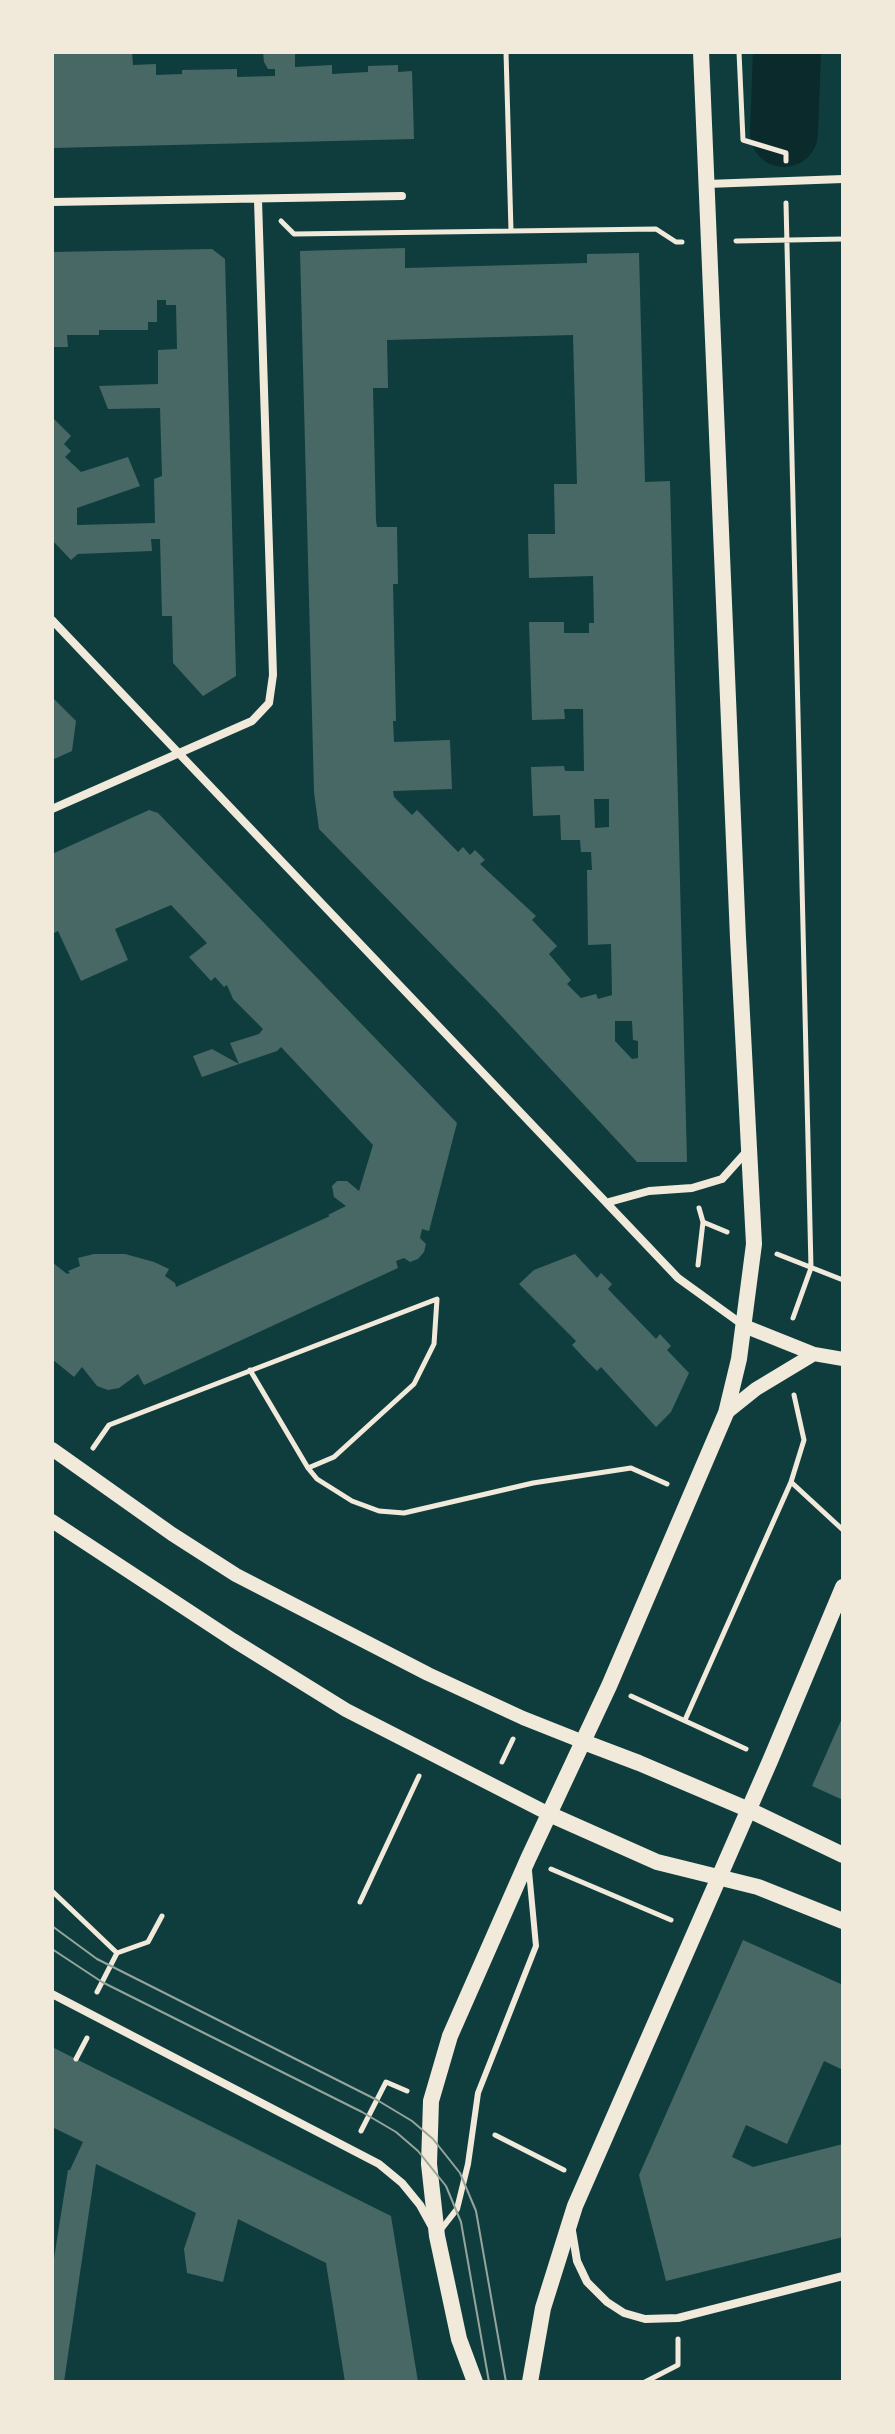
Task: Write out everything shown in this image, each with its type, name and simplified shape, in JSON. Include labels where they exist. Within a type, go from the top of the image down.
[{"type":"main road","points":[[475,2382],[459,2339],[437,2236],[429,2164],[431,2101],[450,2036],[581,1741],[609,1686],[726,1413],[739,1359],[754,1244],[701,52]]},
{"type":"main road","points":[[530,2382],[543,2308],[585,2180],[843,1587]]},
{"type":"main road","points":[[581,1741],[747,1809],[843,1855]]},
{"type":"main road","points":[[549,1814],[657,1862],[758,1887],[843,1921]]},
{"type":"street","points":[[706,184],[843,179]]},
{"type":"street","points":[[52,202],[402,196]]},
{"type":"street","points":[[52,809],[252,721],[269,703],[273,675],[258,200]]},
{"type":"street","points":[[52,620],[678,1278],[744,1326],[814,1354],[843,1359]]},
{"type":"street","points":[[609,1202],[649,1191],[692,1188],[722,1179],[750,1148]]},
{"type":"street","points":[[726,1413],[756,1389],[814,1354]]},
{"type":"street","points":[[52,1449],[236,1575],[428,1674],[581,1741]]},
{"type":"street","points":[[52,1521],[346,1710],[549,1814]]},
{"type":"street","points":[[52,1994],[379,2164],[402,2183],[420,2205],[437,2236]]},
{"type":"street","points":[[571,2218],[577,2261],[587,2282],[607,2302],[624,2313],[645,2319],[678,2318],[843,2276]]},
{"type":"lane","points":[[437,2236],[457,2209],[468,2164],[478,2093],[536,1946],[528,1859]]},
{"type":"path","points":[[506,52],[511,231]]},
{"type":"path","points":[[739,52],[743,140],[786,153]]},
{"type":"path","points":[[258,200],[294,234],[656,229],[676,242],[843,239]]},
{"type":"path","points":[[787,241],[811,1268],[793,1320],[789,1345]]},
{"type":"path","points":[[692,1188],[703,1222],[695,1290]]},
{"type":"path","points":[[78,1468],[109,1425],[437,1299],[434,1344],[414,1384],[334,1457],[308,1468]]},
{"type":"path","points":[[685,1720],[791,1482],[804,1440],[788,1368]]},
{"type":"path","points":[[250,1370],[317,1479],[352,1501],[379,1511],[404,1513],[533,1483],[631,1468],[692,1494]]},
{"type":"path","points":[[791,1482],[843,1530]]},
{"type":"path","points":[[636,1698],[737,1745]]},
{"type":"path","points":[[503,1759],[512,1741]]},
{"type":"path","points":[[360,1902],[429,1754]]},
{"type":"path","points":[[528,1859],[694,1930]]},
{"type":"path","points":[[52,1891],[117,1953]]},
{"type":"path","points":[[85,2013],[117,1953],[148,1942],[162,1916]]},
{"type":"path","points":[[352,2150],[386,2082]]},
{"type":"path","points":[[645,2382],[678,2365],[678,2318]]},
{"type":"building","points":[[52,52],[132,52],[133,65],[156,64],[156,75],[182,74],[182,70],[237,69],[237,77],[275,76],[275,69],[268,69],[264,62],[263,52],[295,52],[295,67],[332,65],[332,74],[368,72],[368,66],[398,65],[398,72],[412,71],[414,139],[52,148]]},
{"type":"building","points":[[405,248],[405,268],[587,263],[587,254],[639,253],[645,482],[670,481],[687,1162],[637,1162],[494,1008],[319,829],[314,792],[300,251]],"holes":[[[573,335],[577,484],[554,484],[555,534],[528,534],[529,578],[593,576],[594,623],[589,623],[589,633],[564,633],[564,622],[529,622],[532,720],[565,719],[564,709],[583,709],[584,771],[565,771],[564,766],[531,767],[533,816],[560,815],[561,840],[580,840],[581,852],[591,852],[592,870],[587,870],[588,945],[611,944],[612,995],[598,999],[596,994],[581,998],[567,984],[571,980],[549,954],[557,946],[532,920],[536,916],[480,864],[485,860],[475,850],[470,855],[463,847],[458,852],[417,810],[412,815],[394,797],[393,791],[452,789],[450,740],[394,742],[393,584],[398,584],[397,527],[377,527],[376,521],[373,388],[388,388],[387,340]],[[594,799],[609,799],[609,827],[595,828]],[[615,1021],[632,1021],[633,1040],[638,1041],[638,1058],[632,1059],[615,1041]]]},
{"type":"building","points":[[212,249],[225,259],[236,676],[203,696],[173,663],[172,616],[162,616],[160,539],[151,539],[152,551],[78,554],[71,560],[52,540],[52,417],[71,436],[64,444],[71,451],[65,457],[81,472],[128,457],[140,486],[77,508],[77,525],[155,523],[154,479],[162,476],[160,408],[108,409],[99,386],[158,384],[158,350],[177,349],[176,305],[166,305],[166,300],[157,300],[157,322],[148,322],[148,330],[99,330],[99,335],[67,335],[68,347],[52,347],[52,252]]},
{"type":"building","points":[[52,697],[76,721],[72,751],[52,760]]},
{"type":"building","points":[[149,810],[158,813],[457,1123],[429,1231],[422,1229],[420,1238],[426,1244],[418,1259],[396,1261],[398,1268],[144,1385],[138,1374],[119,1388],[108,1390],[97,1386],[82,1367],[74,1377],[52,1359],[52,1262],[67,1274],[80,1266],[78,1258],[94,1254],[125,1254],[169,1269],[165,1276],[176,1287],[346,1206],[334,1197],[332,1186],[337,1181],[347,1181],[359,1191],[373,1145],[281,1047],[239,1064],[230,1043],[259,1034],[263,1029],[233,999],[227,985],[224,987],[215,977],[211,981],[189,957],[207,943],[171,905],[115,929],[128,960],[81,981],[58,931],[52,934],[52,854]]},
{"type":"building","points":[[212,1049],[239,1064],[202,1077],[193,1056]]},
{"type":"building","points":[[575,1254],[597,1278],[601,1273],[612,1284],[608,1289],[656,1339],[660,1334],[671,1346],[667,1350],[689,1373],[671,1412],[656,1427],[601,1367],[597,1371],[585,1359],[572,1345],[576,1341],[519,1284],[534,1270]]},
{"type":"building","points":[[843,1716],[843,1800],[812,1786]]},
{"type":"building","points":[[743,1940],[843,1985],[843,2070],[824,2061],[787,2144],[746,2125],[732,2157],[753,2167],[843,2144],[843,2237],[666,2281],[639,2175]]},
{"type":"building","points":[[52,2047],[391,2216],[418,2382],[345,2382],[326,2263],[238,2219],[223,2282],[187,2273],[184,2249],[196,2213],[96,2164],[64,2382],[52,2382],[52,2271],[68,2170],[83,2142],[52,2127]]},
{"type":"waterway","points":[[784,133],[787,52]]},
{"type":"tram line","points":[[52,1926],[97,1959],[377,2100],[412,2121],[433,2139],[460,2173],[476,2211],[506,2382]]},
{"type":"tram line","points":[[52,1949],[102,1982],[362,2112],[396,2132],[418,2151],[446,2186],[461,2222],[489,2382]]}]
